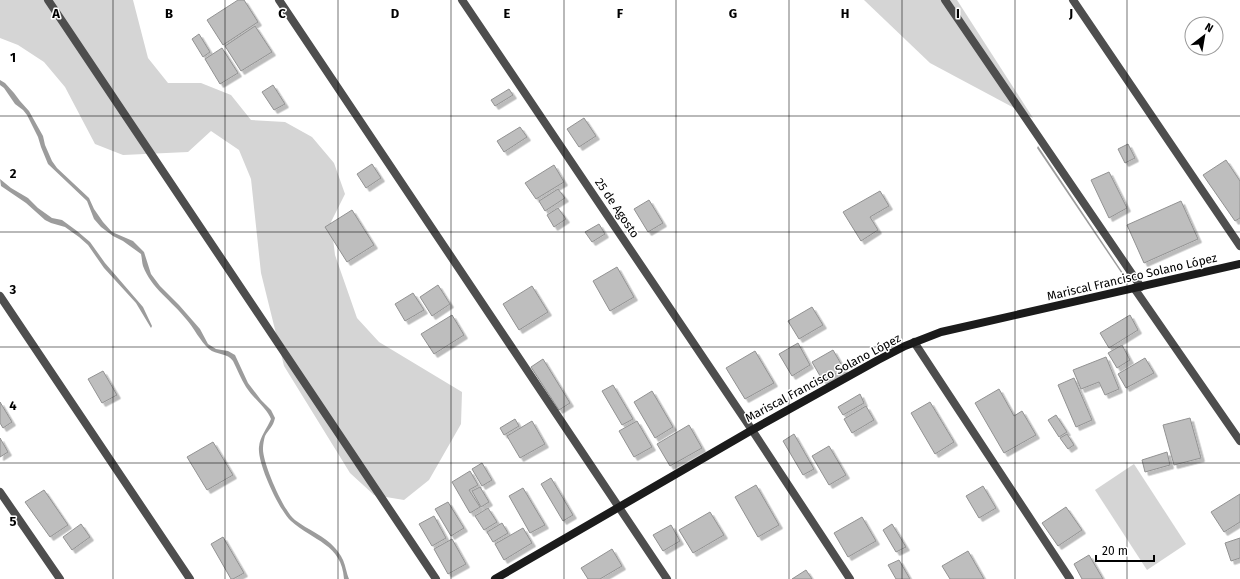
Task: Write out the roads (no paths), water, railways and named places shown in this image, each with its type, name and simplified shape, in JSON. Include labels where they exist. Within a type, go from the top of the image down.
[{"type":"main road","name":"Mariscal Francisco Solano López","points":[[495,579],[508,576],[620,507],[752,430],[878,360],[914,342],[941,332],[1240,264]]},
{"type":"street","points":[[48,0],[436,579]]},
{"type":"street","points":[[279,0],[667,579]]},
{"type":"street","name":"25 de Agosto","points":[[462,0],[752,430],[850,579]]},
{"type":"street","points":[[945,0],[1240,441]]},
{"type":"street","points":[[1073,0],[1240,246]]},
{"type":"street","points":[[0,296],[190,579]]},
{"type":"street","points":[[914,342],[1070,579]]},
{"type":"street","points":[[0,492],[60,579]]}]
